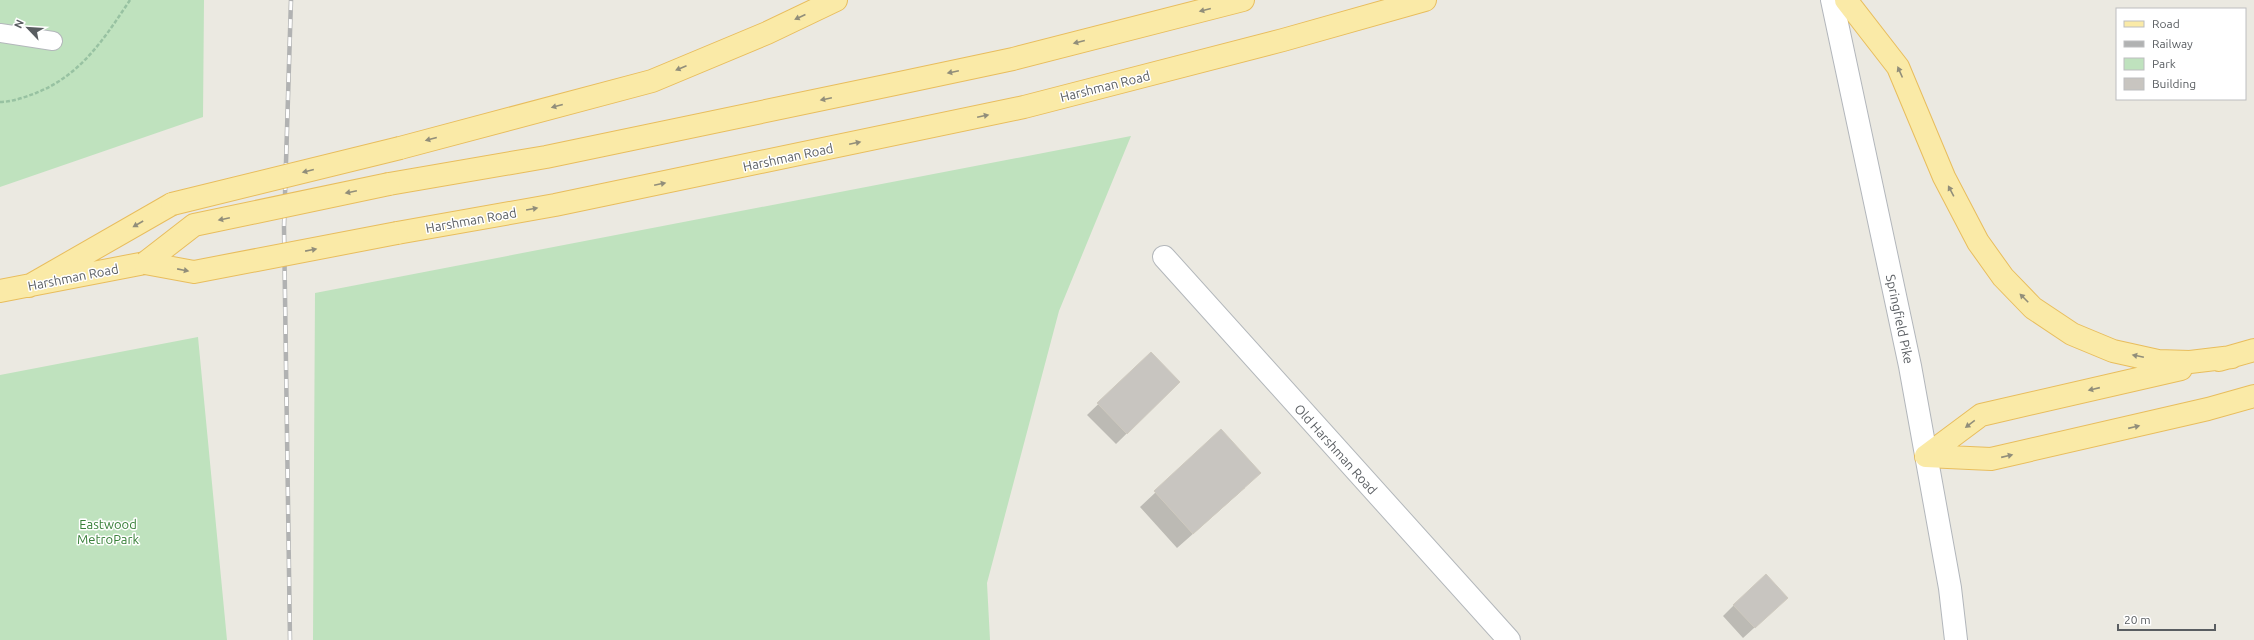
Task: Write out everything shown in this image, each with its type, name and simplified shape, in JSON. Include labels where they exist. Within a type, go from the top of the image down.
[{"type":"main road","points":[[29,286],[172,204],[400,148],[652,80],[767,33],[836,0]]},
{"type":"main road","name":"Harshman Road","points":[[145,263],[194,225],[389,184],[546,157],[1013,59],[1243,0]]},
{"type":"main road","name":"Harshman Road","points":[[0,291],[145,263],[194,272],[397,233],[555,206],[1017,108],[1283,40],[1425,0]]},
{"type":"main road","name":"Springfield Pike","points":[[1832,0],[1908,358],[1950,588],[1956,640]]},
{"type":"main road","points":[[1846,0],[1898,67],[1944,177],[1978,242],[2003,277],[2033,308],[2072,334],[2113,351],[2158,360],[2190,362],[2232,357]]},
{"type":"main road","name":"Old Harshman Road","points":[[1164,257],[1509,640]]},
{"type":"main road","points":[[1926,456],[1981,415],[2232,357],[2254,350]]},
{"type":"main road","points":[[1926,456],[1991,459],[2208,410],[2254,396]]},
{"type":"lane","points":[[0,33],[53,41]]},
{"type":"path","points":[[0,102],[28,96],[49,88],[69,76],[102,42],[130,0]]},
{"type":"green space","points":[[0,0],[204,0],[203,117],[0,187]]},
{"type":"green space","points":[[1131,136],[1059,311],[987,583],[990,640],[313,640],[315,293]]},
{"type":"green space","name":"Eastwood MetroPark","points":[[198,337],[227,640],[0,640],[0,375]]},
{"type":"building","points":[[1151,352],[1180,382],[1127,434],[1097,403]]},
{"type":"building","points":[[1221,429],[1261,473],[1193,534],[1154,491]]},
{"type":"building","points":[[1766,574],[1788,598],[1755,628],[1733,605]]},
{"type":"railway","points":[[290,640],[284,227],[291,0]]}]
